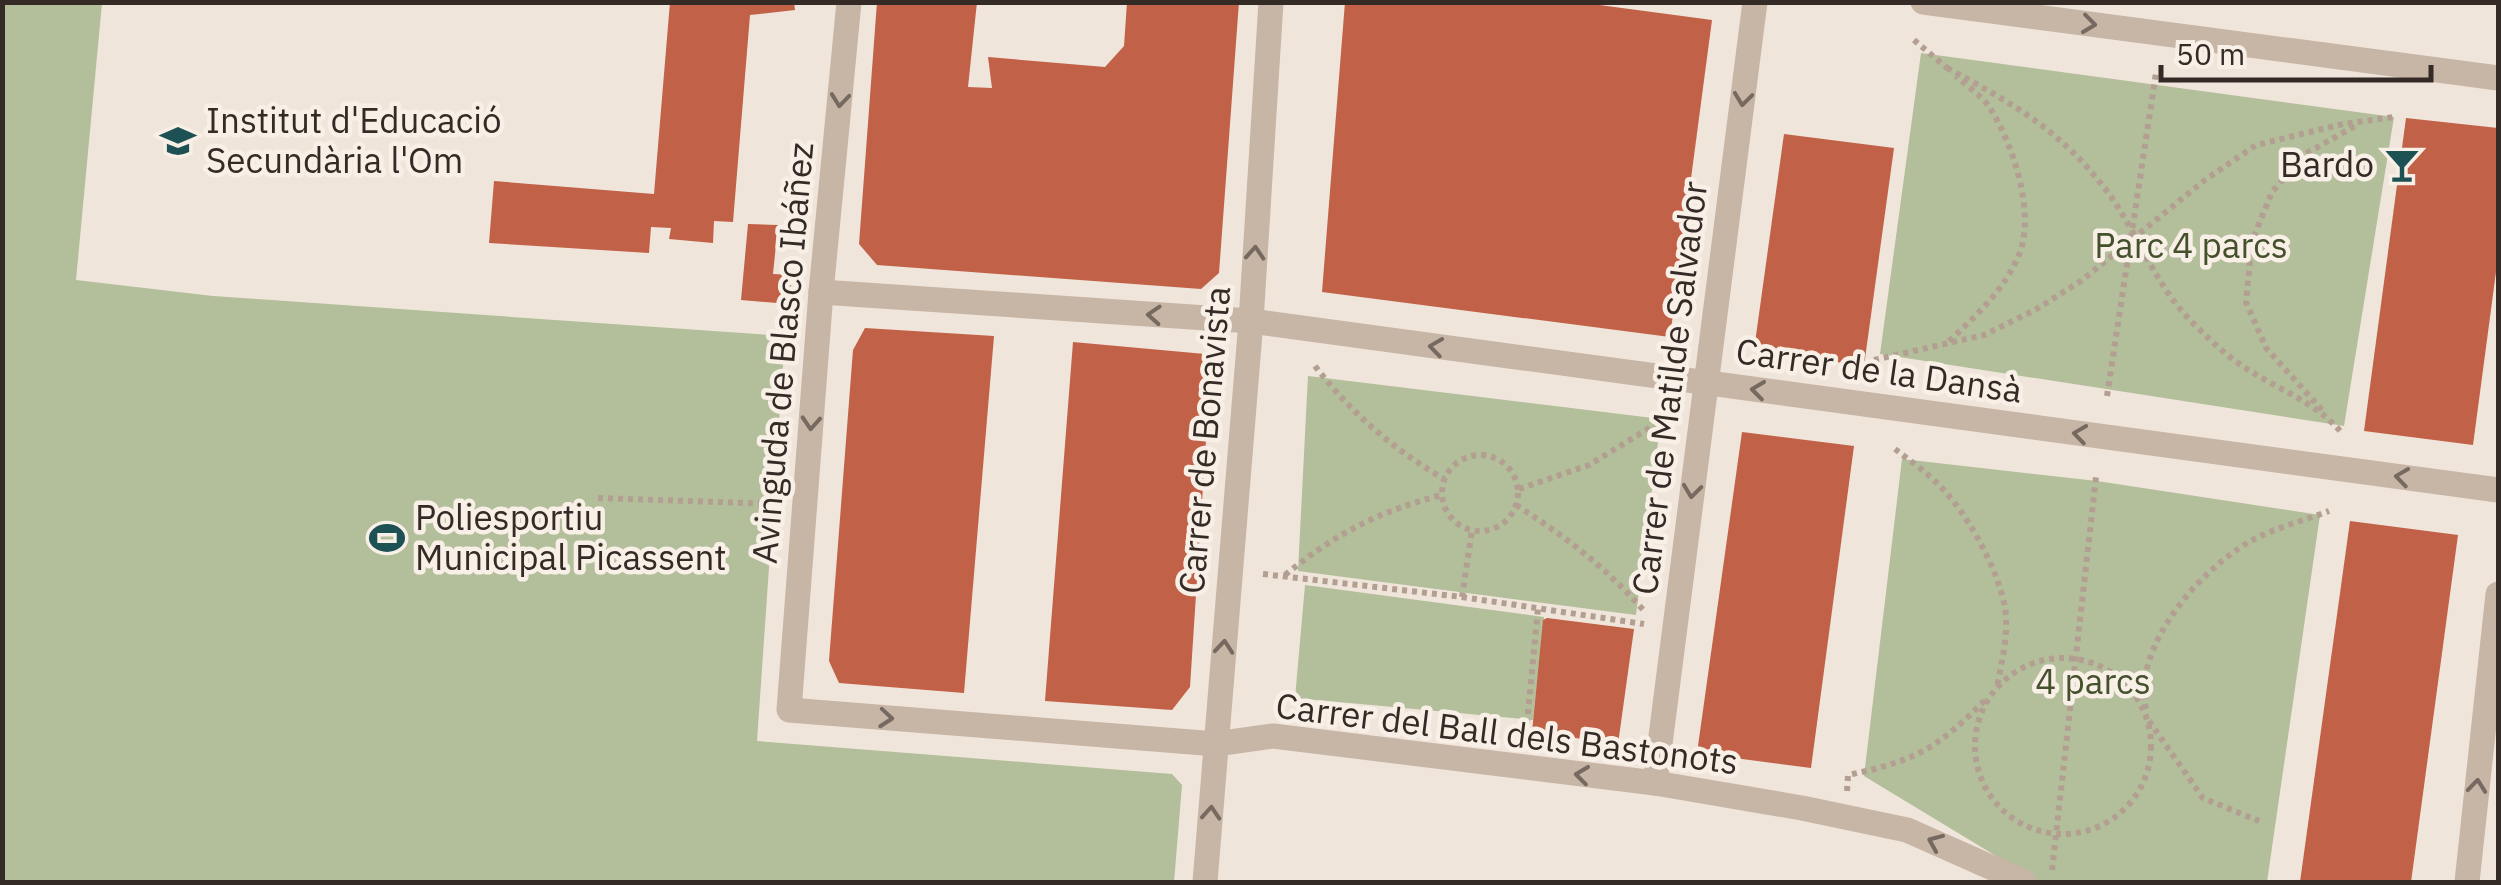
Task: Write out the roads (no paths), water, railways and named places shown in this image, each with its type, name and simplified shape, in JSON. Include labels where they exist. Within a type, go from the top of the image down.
[{"type":"street","name":"Avinguda de Blasco Ibáñez","points":[[789,710],[821,292],[849,2]]},
{"type":"street","name":"Carrer de Bonavista","points":[[1205,882],[1251,321],[1271,2]]},
{"type":"street","name":"Carrer de Matilde Salvador","points":[[1656,783],[1756,2]]},
{"type":"street","points":[[1923,2],[2498,78]]},
{"type":"street","name":"Carrer de la Dansà","points":[[821,292],[1251,321],[2498,490]]},
{"type":"street","points":[[2466,882],[2498,594]]},
{"type":"street","name":"Carrer del Ball dels Bastonots","points":[[789,710],[1216,744],[1273,736],[1656,783],[1907,830],[2024,882]]},
{"type":"place","name":"Institut d'Educació Secundària l'Om","points":[[178,141]]},
{"type":"place","name":"Bardo","points":[[2402,165]]},
{"type":"place","name":"Poliesportiu Municipal Picassent","points":[[387,538]]},
{"type":"park label","name":"Parc 4 parcs","points":[[2191,246]]},
{"type":"park label","name":"4 parcs","points":[[2093,682]]}]
